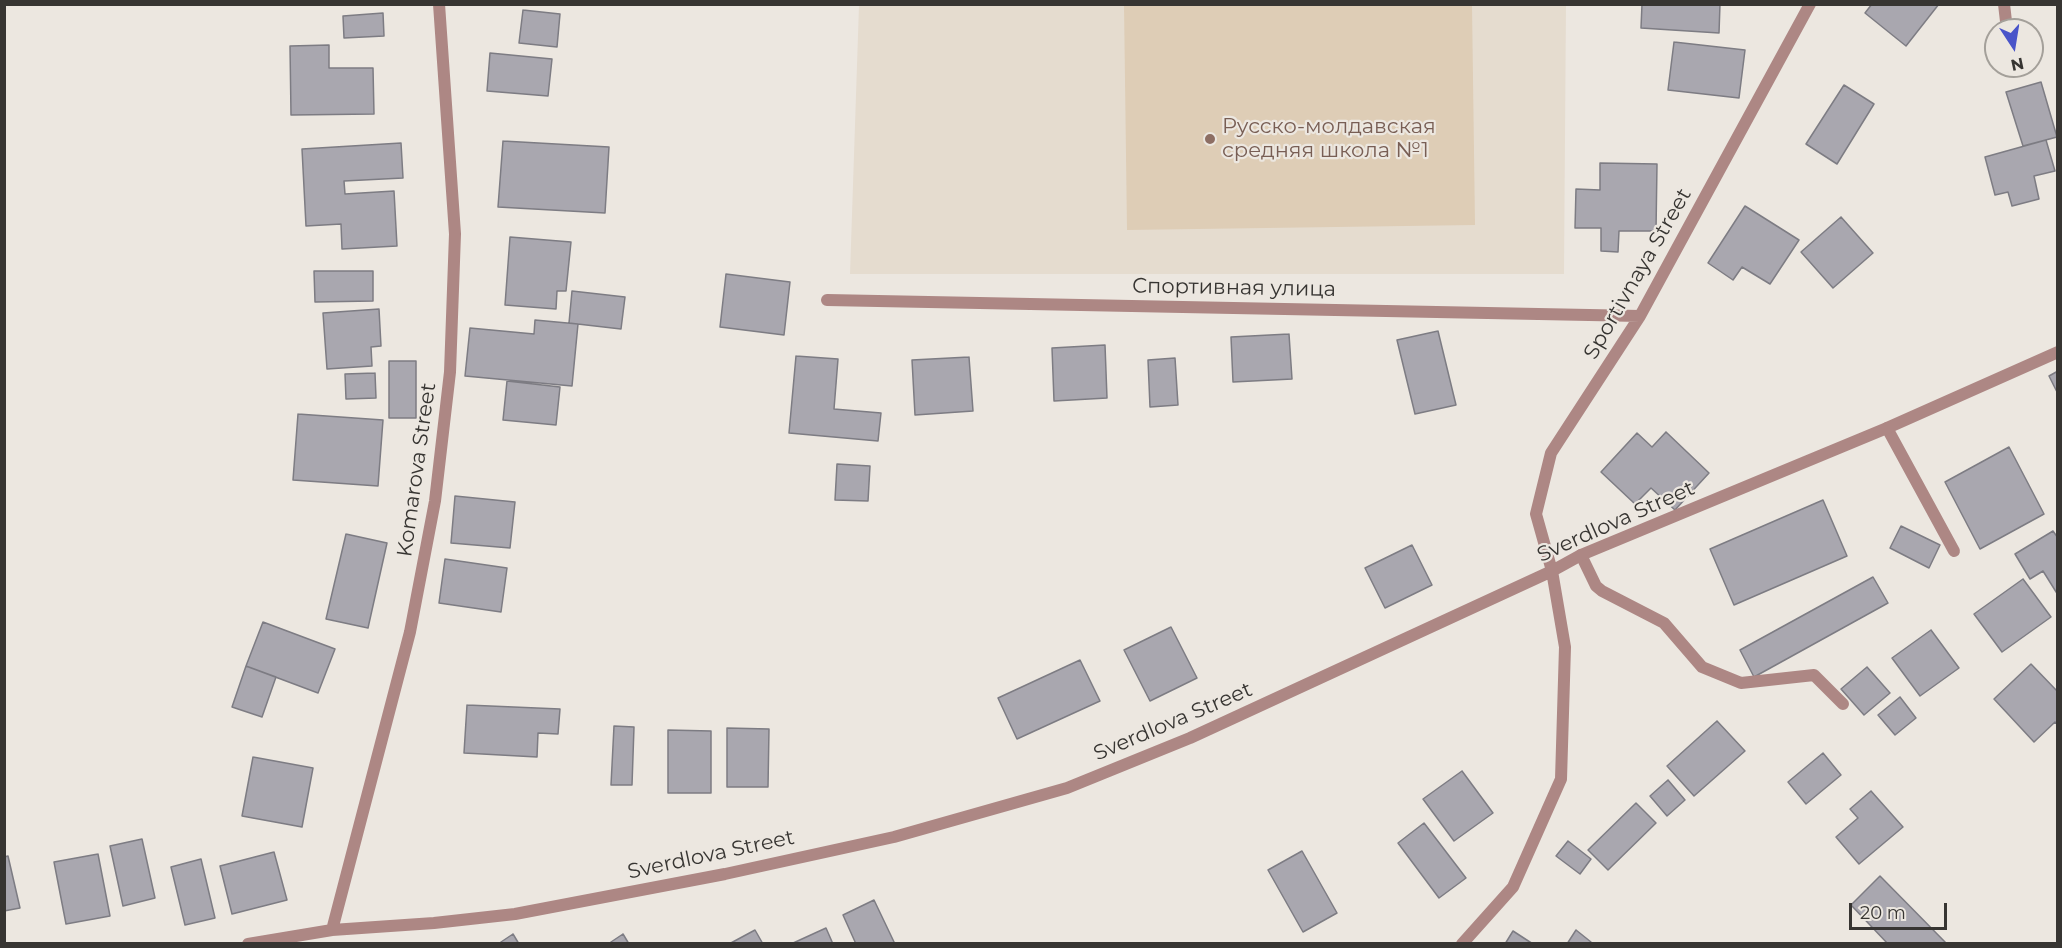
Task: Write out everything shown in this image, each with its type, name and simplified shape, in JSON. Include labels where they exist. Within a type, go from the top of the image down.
[{"type":"street","name":"Komarova Street","points":[[332,930],[410,632],[438,477],[450,372],[454,234],[439,4]]},
{"type":"street","name":"Sportivnaya Street","points":[[1462,944],[1513,887],[1561,779],[1565,647],[1552,571],[1536,514],[1551,453],[1640,316],[1810,4]]},
{"type":"street","name":"Спортивная улица","points":[[827,300],[1640,316]]},
{"type":"street","name":"Sverdlova Street","points":[[248,944],[332,930],[434,923],[515,914],[894,837],[1067,788],[1190,738],[1552,571],[1581,555],[1887,428],[2058,352]]},
{"type":"street","points":[[1887,428],[1954,551]]},
{"type":"street","points":[[1581,555],[1596,586],[1664,623],[1702,667],[1741,683],[1814,675],[1843,704]]},
{"type":"shaded area","name":"Русско-молдавская средняя школа №1","points":[[859,5],[1566,5],[1564,274],[850,274]]},
{"type":"shaded area","points":[[1124,5],[1472,5],[1475,225],[1127,230]]},
{"type":"building","points":[[1642,4],[1720,4],[1719,33],[1641,28]]},
{"type":"building","points":[[1872,4],[1939,4],[1906,46],[1865,13]]},
{"type":"building","points":[[523,10],[560,14],[557,47],[519,43]]},
{"type":"building","points":[[383,13],[384,36],[344,38],[343,16]]},
{"type":"building","points":[[1674,42],[1745,50],[1739,98],[1668,90]]},
{"type":"building","points":[[329,45],[329,68],[373,68],[374,114],[291,115],[290,46]]},
{"type":"building","points":[[490,53],[552,59],[548,96],[487,91]]},
{"type":"building","points":[[2041,82],[2057,137],[2023,146],[2006,92]]},
{"type":"building","points":[[1844,85],[1874,104],[1837,164],[1806,144]]},
{"type":"building","points":[[2046,140],[2055,171],[2034,176],[2039,199],[2012,206],[2008,192],[1995,195],[1985,157]]},
{"type":"building","points":[[503,141],[609,147],[605,213],[498,207]]},
{"type":"building","points":[[401,143],[403,178],[344,181],[345,194],[394,191],[397,246],[342,249],[341,224],[306,226],[302,149]]},
{"type":"building","points":[[1600,163],[1657,164],[1656,231],[1619,231],[1618,252],[1601,251],[1601,228],[1575,228],[1576,189],[1600,190]]},
{"type":"building","points":[[1745,206],[1799,240],[1770,284],[1742,267],[1733,280],[1708,263]]},
{"type":"building","points":[[1841,217],[1873,253],[1833,288],[1801,252]]},
{"type":"building","points":[[510,237],[571,242],[566,291],[557,291],[556,309],[505,305]]},
{"type":"building","points":[[314,271],[373,271],[373,301],[315,302]]},
{"type":"building","points":[[726,274],[790,282],[784,335],[720,327]]},
{"type":"building","points":[[572,291],[625,297],[621,329],[569,323]]},
{"type":"building","points":[[379,309],[381,346],[371,347],[372,366],[327,369],[323,313]]},
{"type":"building","points":[[535,320],[578,324],[572,386],[465,376],[470,328],[534,334]]},
{"type":"building","points":[[1438,331],[1456,405],[1415,414],[1397,340]]},
{"type":"building","points":[[1289,334],[1292,379],[1233,382],[1231,337]]},
{"type":"building","points":[[1105,345],[1107,398],[1054,401],[1052,348]]},
{"type":"building","points":[[796,356],[838,359],[834,409],[881,413],[878,441],[789,433]]},
{"type":"building","points":[[969,357],[973,411],[915,415],[912,360]]},
{"type":"building","points":[[1175,358],[1178,405],[1150,407],[1148,360]]},
{"type":"building","points":[[389,361],[416,361],[416,418],[389,418]]},
{"type":"building","points":[[2058,371],[2058,394],[2049,376]]},
{"type":"building","points":[[375,373],[376,398],[346,399],[345,374]]},
{"type":"building","points":[[507,381],[560,387],[556,425],[503,420]]},
{"type":"building","points":[[298,414],[383,420],[378,486],[293,480]]},
{"type":"building","points":[[1666,432],[1709,473],[1675,510],[1651,488],[1635,504],[1601,472],[1637,433],[1652,447]]},
{"type":"building","points":[[2009,447],[2044,514],[1980,549],[1945,482]]},
{"type":"building","points":[[837,464],[870,466],[868,501],[835,500]]},
{"type":"building","points":[[455,496],[515,502],[510,548],[451,543]]},
{"type":"building","points":[[1823,500],[1847,556],[1734,605],[1710,549]]},
{"type":"building","points":[[1901,526],[1940,545],[1929,568],[1890,548]]},
{"type":"building","points":[[2053,531],[2058,538],[2058,595],[2043,571],[2030,579],[2015,554]]},
{"type":"building","points":[[346,534],[387,543],[368,628],[326,619]]},
{"type":"building","points":[[1412,545],[1432,585],[1385,608],[1365,568]]},
{"type":"building","points":[[445,559],[507,568],[501,612],[439,603]]},
{"type":"building","points":[[1873,577],[1888,603],[1754,677],[1740,650]]},
{"type":"building","points":[[2023,579],[2051,617],[2002,652],[1974,614]]},
{"type":"building","points":[[263,622],[335,649],[318,693],[246,666]]},
{"type":"building","points":[[1171,627],[1197,678],[1150,701],[1124,650]]},
{"type":"building","points":[[1931,630],[1959,668],[1920,696],[1892,658]]},
{"type":"building","points":[[1080,660],[1100,701],[1017,739],[998,698]]},
{"type":"building","points":[[2031,664],[2058,692],[2058,725],[2055,722],[2034,742],[1994,699]]},
{"type":"building","points":[[246,666],[276,677],[262,717],[232,707]]},
{"type":"building","points":[[1867,667],[1890,693],[1864,715],[1841,689]]},
{"type":"building","points":[[1900,697],[1916,718],[1895,735],[1878,715]]},
{"type":"building","points":[[467,705],[560,709],[558,734],[538,733],[537,757],[464,753]]},
{"type":"building","points":[[1717,721],[1745,751],[1694,796],[1667,766]]},
{"type":"building","points":[[614,726],[634,727],[632,785],[611,785]]},
{"type":"building","points":[[727,728],[769,729],[768,787],[727,787]]},
{"type":"building","points":[[668,730],[711,731],[711,793],[668,793]]},
{"type":"building","points":[[1823,753],[1841,775],[1806,804],[1788,782]]},
{"type":"building","points":[[253,757],[313,768],[302,827],[242,816]]},
{"type":"building","points":[[1462,771],[1493,813],[1454,841],[1423,799]]},
{"type":"building","points":[[1668,780],[1685,800],[1667,816],[1650,796]]},
{"type":"building","points":[[1871,791],[1903,827],[1859,864],[1836,837],[1858,818],[1850,809]]},
{"type":"building","points":[[1636,803],[1656,823],[1608,870],[1588,850]]},
{"type":"building","points":[[1424,823],[1466,878],[1439,898],[1398,843]]},
{"type":"building","points":[[142,839],[155,898],[123,906],[110,846]]},
{"type":"building","points":[[1568,841],[1591,859],[1580,874],[1556,856]]},
{"type":"building","points":[[1302,851],[1337,913],[1303,932],[1268,870]]},
{"type":"building","points":[[274,852],[287,900],[232,914],[220,866]]},
{"type":"building","points":[[98,854],[110,916],[66,924],[54,862]]},
{"type":"building","points":[[8,856],[20,908],[4,911],[4,857]]},
{"type":"building","points":[[201,859],[215,918],[185,925],[171,867]]},
{"type":"building","points":[[1880,876],[1947,944],[1888,944],[1851,905]]},
{"type":"building","points":[[874,900],[895,944],[856,944],[843,915]]},
{"type":"building","points":[[826,928],[833,944],[791,944]]},
{"type":"building","points":[[755,930],[763,944],[729,944]]},
{"type":"building","points":[[1576,930],[1591,942],[1590,944],[1567,944]]},
{"type":"building","points":[[1513,931],[1533,944],[1505,944]]},
{"type":"building","points":[[513,934],[519,944],[498,944]]},
{"type":"building","points":[[623,934],[629,944],[608,944]]},
{"type":"place","name":"Русско-молдавская средняя школа №1","points":[[1210,139]]}]
